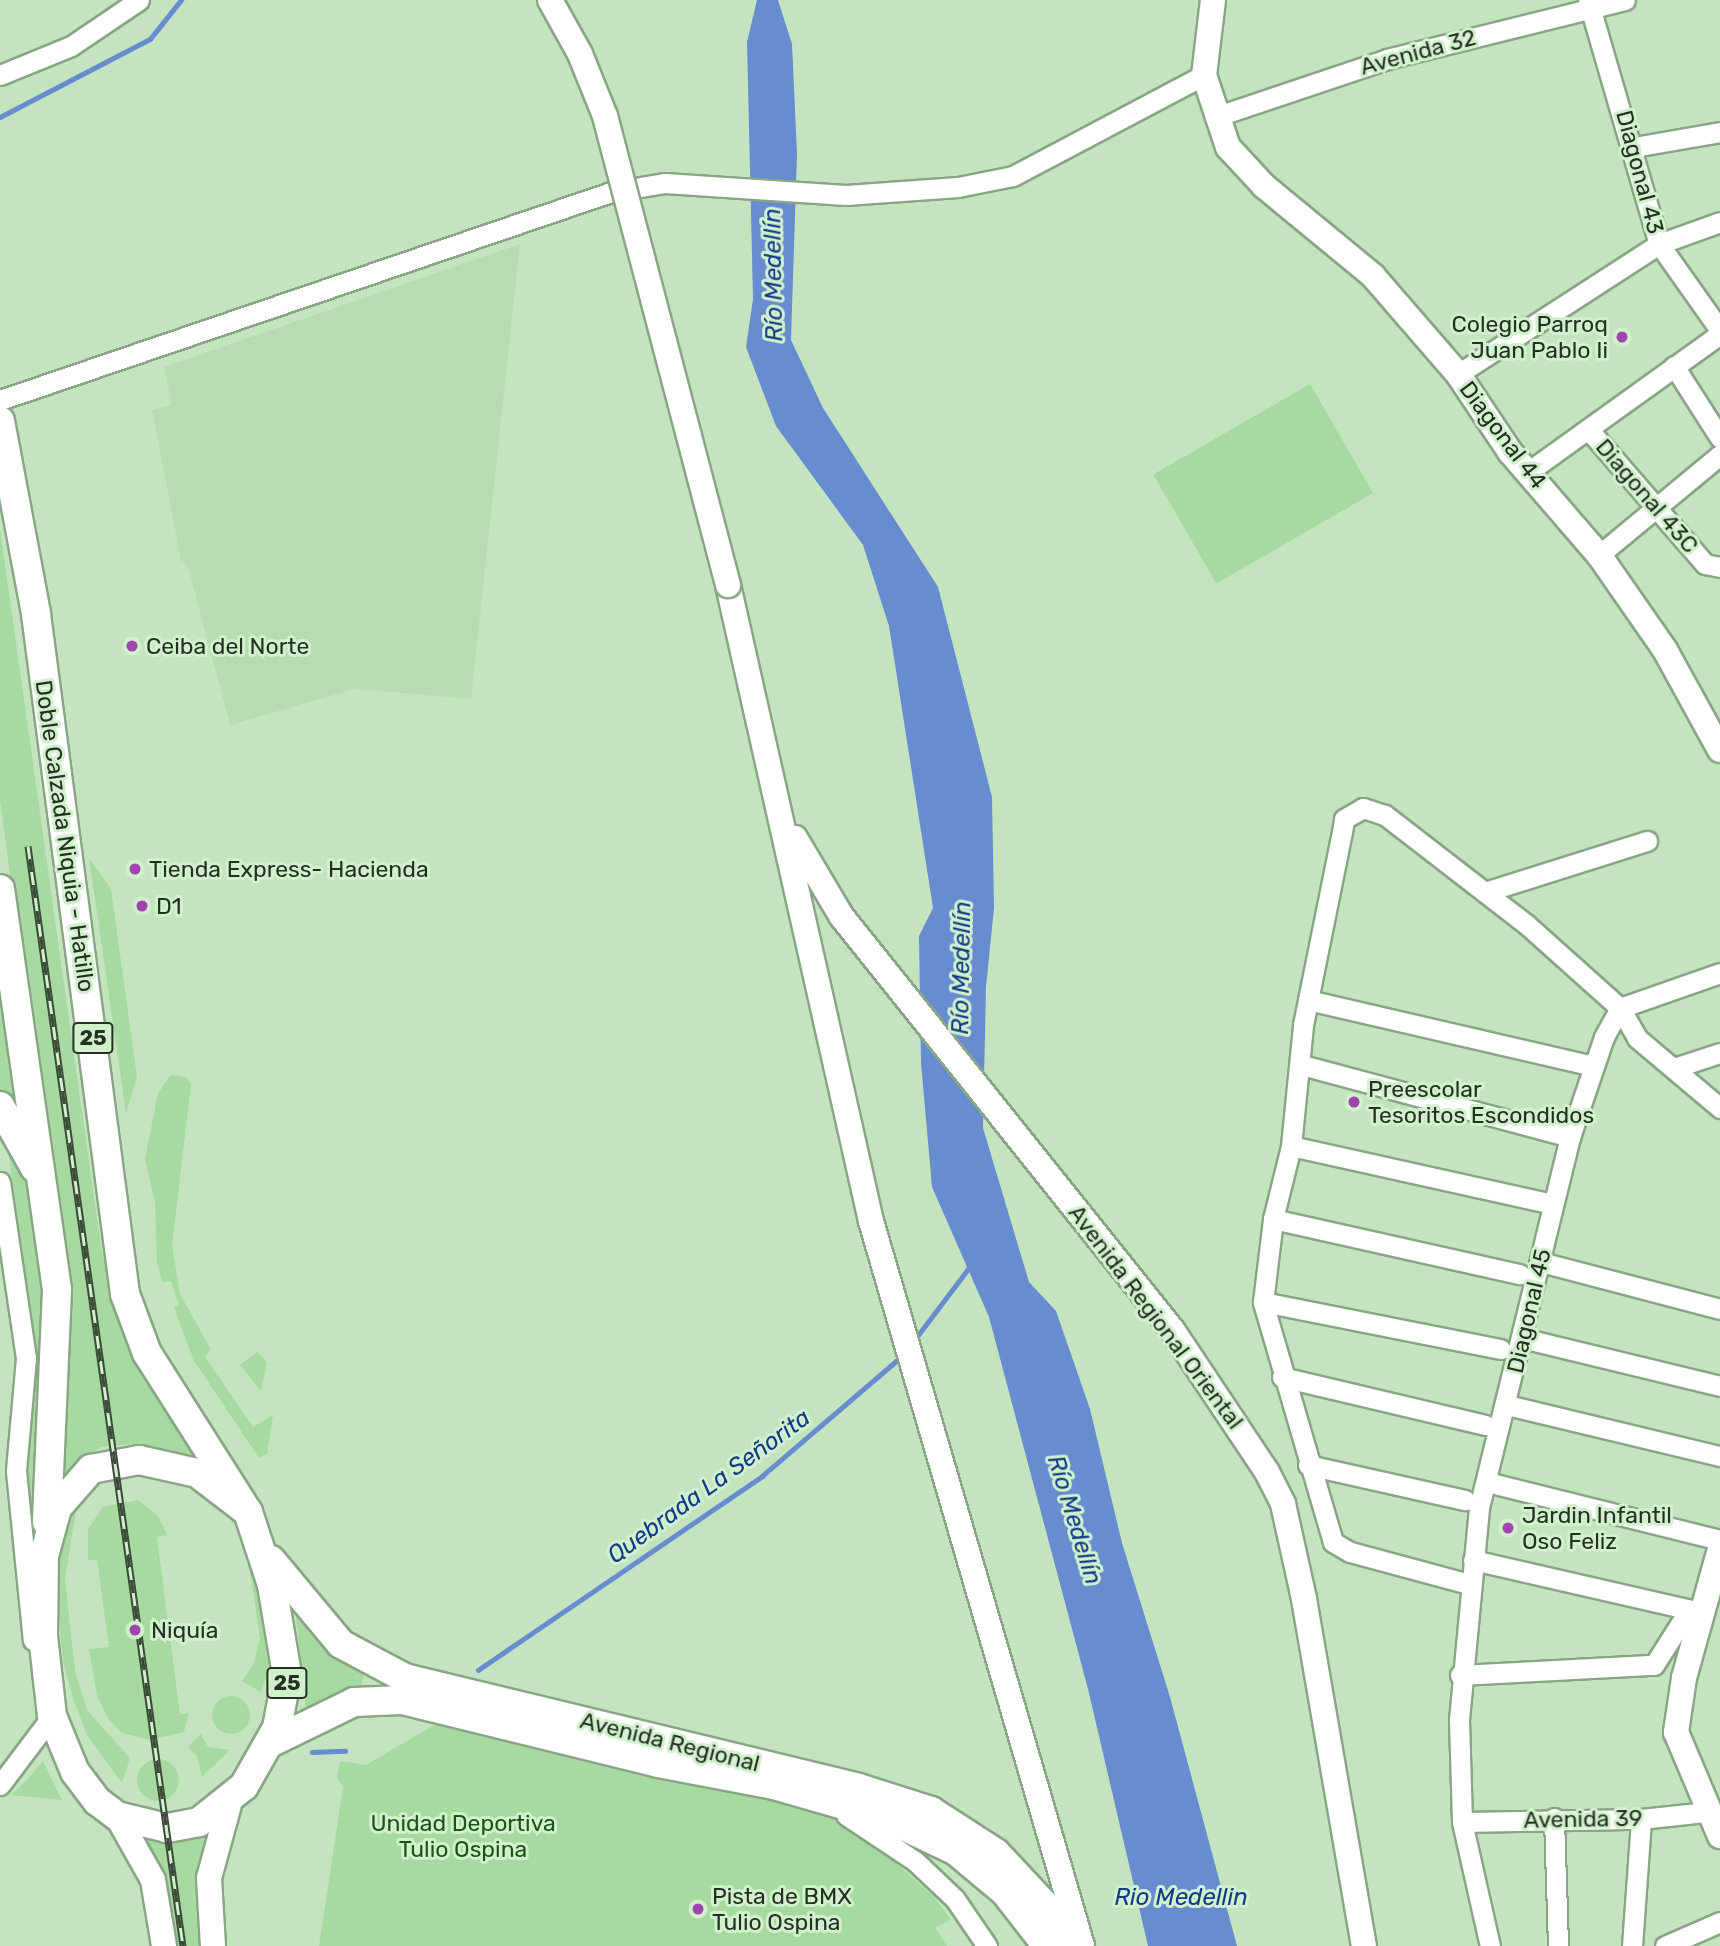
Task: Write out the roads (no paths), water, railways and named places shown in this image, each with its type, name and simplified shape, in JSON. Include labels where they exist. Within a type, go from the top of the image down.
[{"type":"highway","name":"Doble Calzada Niquia - Hatillo","points":[[0,421],[36,614],[125,1294],[148,1353],[248,1512]]},
{"type":"highway","name":"25","points":[[0,889],[44,1182],[58,1330],[41,1598],[51,1704],[75,1772],[97,1801],[117,1816],[146,1826],[183,1826],[230,1801],[270,1743],[283,1713],[287,1675],[262,1548],[248,1512],[197,1472],[139,1460],[113,1461],[91,1469],[66,1493],[46,1543]]},
{"type":"highway","points":[[0,1106],[44,1182]]},
{"type":"highway","name":"Avenida Regional","points":[[262,1548],[316,1619],[341,1644],[380,1669],[872,1791],[931,1811],[996,1853],[1047,1907],[1074,1946]]},
{"type":"highway","name":"Avenida Regional","points":[[270,1743],[354,1702],[402,1700],[657,1763],[774,1785],[885,1816],[956,1851],[1005,1892],[1047,1946]]},
{"type":"main road","points":[[550,0],[580,54],[605,116],[728,585],[898,1325],[1082,1946]]},
{"type":"main road","name":"Diagonal 44","points":[[1213,0],[1204,75],[1215,117],[1228,147],[1264,186],[1373,276],[1458,374],[1528,472],[1599,555],[1685,682],[1720,750]]},
{"type":"main road","name":"Avenida Regional Oriental","points":[[778,806],[842,917],[1173,1331],[1242,1428],[1283,1504],[1321,1686],[1364,1946]]},
{"type":"main road","points":[[1720,1549],[1696,1611],[1676,1732],[1705,1811],[1720,1836]]},
{"type":"main road","points":[[213,1946],[210,1867],[230,1801]]},
{"type":"main road","points":[[117,1816],[153,1880],[164,1946]]},
{"type":"street","points":[[0,75],[71,46],[139,0]]},
{"type":"street","name":"Avenida 32","points":[[1215,117],[1387,58],[1590,3],[1625,0]]},
{"type":"street","name":"Diagonal 43","points":[[1590,3],[1634,147],[1659,244],[1720,332]]},
{"type":"street","points":[[0,400],[611,192],[665,183],[731,185],[846,195],[958,187],[1013,176],[1204,75]]},
{"type":"street","points":[[1634,147],[1720,132]]},
{"type":"street","points":[[1458,374],[1659,244],[1720,222]]},
{"type":"street","points":[[1528,472],[1720,332]]},
{"type":"street","points":[[1674,366],[1720,438]]},
{"type":"street","name":"Diagonal 43C","points":[[1588,429],[1658,510],[1713,566]]},
{"type":"street","points":[[1599,555],[1658,510],[1720,456]]},
{"type":"street","points":[[1469,1584],[1340,1548],[1327,1533],[1263,1302],[1273,1219],[1291,1146],[1308,1000],[1344,819],[1363,808],[1385,815],[1485,892],[1620,1008],[1637,1038],[1720,1108]]},
{"type":"street","points":[[1485,892],[1647,841]]},
{"type":"street","points":[[1620,1008],[1720,974]]},
{"type":"street","points":[[1308,1000],[1593,1066]]},
{"type":"street","name":"Diagonal 45","points":[[1490,1946],[1462,1822],[1460,1675],[1469,1584],[1487,1482],[1570,1137],[1593,1066],[1620,1008]]},
{"type":"street","points":[[1674,1068],[1720,1053]]},
{"type":"street","points":[[1302,1065],[1570,1137]]},
{"type":"street","points":[[1291,1146],[1553,1204]]},
{"type":"street","points":[[0,1182],[26,1358],[16,1471],[30,1619],[51,1704],[0,1785]]},
{"type":"street","points":[[1273,1219],[1520,1274]]},
{"type":"street","points":[[1541,1262],[1720,1309]]},
{"type":"street","points":[[1263,1302],[1500,1349]]},
{"type":"street","points":[[1522,1338],[1720,1386]]},
{"type":"street","points":[[1282,1377],[1485,1425]]},
{"type":"street","points":[[1507,1405],[1720,1456]]},
{"type":"street","points":[[1308,1465],[1465,1500]]},
{"type":"street","points":[[1487,1482],[1720,1540]]},
{"type":"street","points":[[1460,1675],[1654,1665],[1696,1611],[1473,1560]]},
{"type":"street","points":[[774,1785],[874,1829],[915,1861],[955,1899],[987,1946]]},
{"type":"street","name":"Avenida 39","points":[[1462,1822],[1554,1818],[1641,1819],[1705,1811]]},
{"type":"street","points":[[1554,1818],[1558,1946]]},
{"type":"street","points":[[1632,1946],[1641,1819]]},
{"type":"street","points":[[1665,1946],[1720,1922]]},
{"type":"water","name":"Rio Medellin","points":[[757,0],[778,0],[792,44],[797,154],[791,340],[823,408],[938,587],[992,797],[994,908],[986,987],[983,1128],[1029,1282],[1056,1311],[1090,1409],[1122,1543],[1170,1697],[1237,1946],[1148,1946],[1088,1689],[989,1317],[932,1187],[921,1063],[919,936],[933,908],[889,626],[863,545],[776,426],[746,347],[753,299],[747,42]]},
{"type":"waterway","points":[[0,117],[150,39],[181,0]]},
{"type":"waterway","name":"Quebrada La Señorita","points":[[915,1339],[971,1265]]},
{"type":"waterway","name":"Quebrada La Señorita","points":[[478,1670],[762,1476],[901,1357]]},
{"type":"waterway","name":"Quebrada La Señorita","points":[[312,1752],[345,1751]]},
{"type":"railway","points":[[28,846],[183,1946]]},
{"type":"place","name":"Colegio Parroq Juan Pablo Ii","points":[[1622,337]]},
{"type":"place","name":"Ceiba del Norte","points":[[132,646]]},
{"type":"place","name":"Tienda Express- Hacienda","points":[[135,869]]},
{"type":"place","name":"D1","points":[[142,906]]},
{"type":"place","name":"Preescolar Tesoritos Escondidos","points":[[1354,1102]]},
{"type":"place","name":"Jardin Infantil Oso Feliz","points":[[1508,1528]]},
{"type":"place","name":"Niquía","points":[[135,1630]]},
{"type":"place","name":"Pista de BMX Tulio Ospina","points":[[698,1909]]},
{"type":"water label","name":"Río Medellín","points":[[774,275]]},
{"type":"water label","name":"Río Medellín","points":[[962,968]]},
{"type":"water label","name":"Río Medellín","points":[[1074,1520]]},
{"type":"park label","name":"Unidad Deportiva Tulio Ospina","points":[[463,1836]]}]
